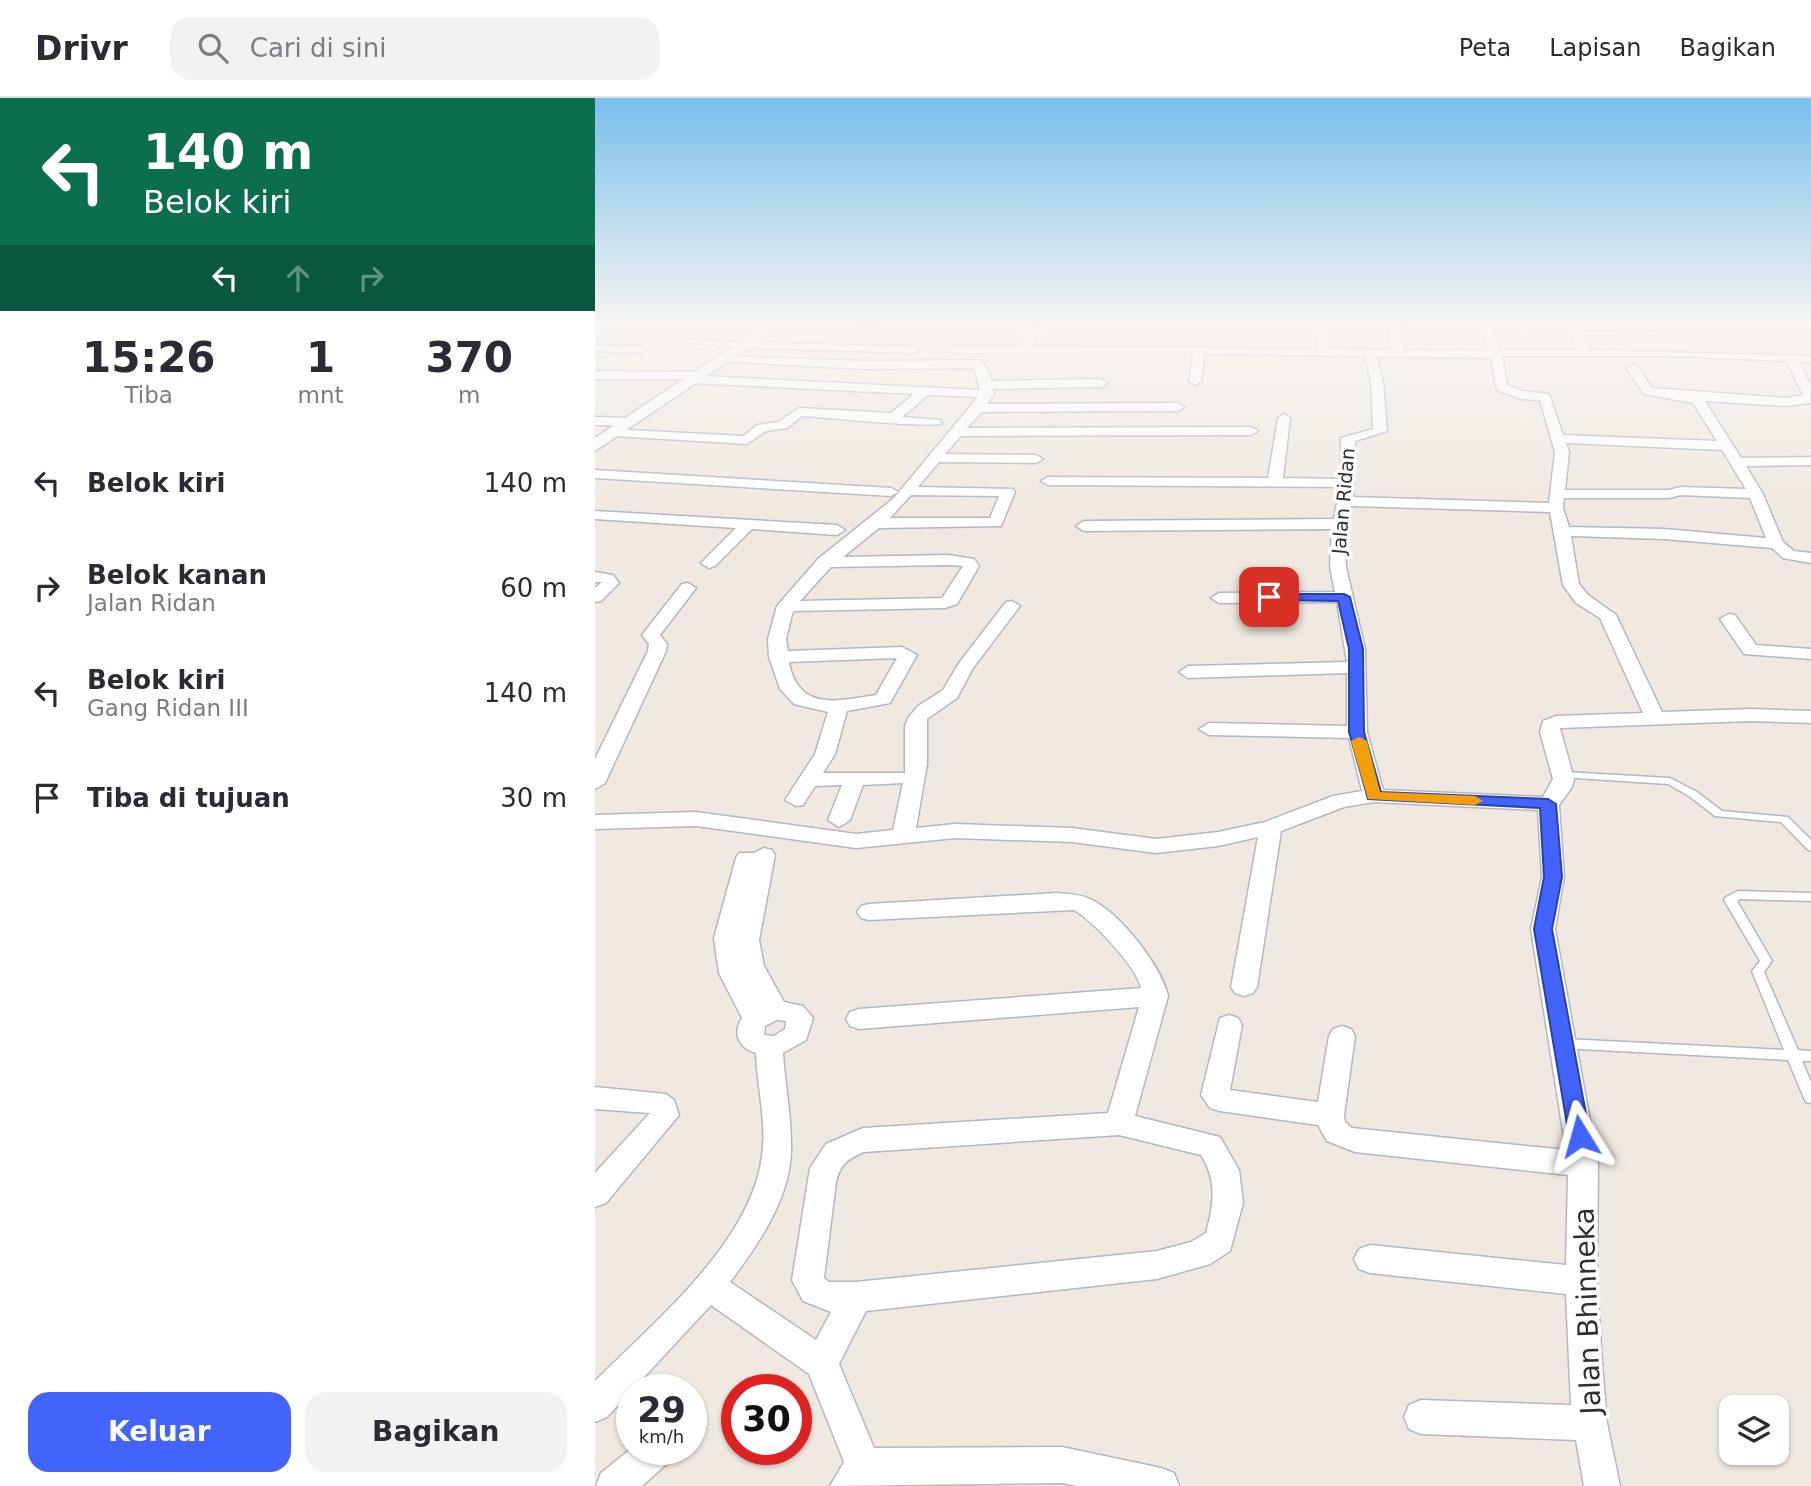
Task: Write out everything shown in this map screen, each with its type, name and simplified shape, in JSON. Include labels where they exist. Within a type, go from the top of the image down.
[{"type":"street","points":[[607,436],[679,388]]},
{"type":"street","points":[[836,388],[925,391],[1024,388]]},
{"type":"street","name":"Jalan Ridan","points":[[1374,796],[1357,732],[1356,649],[1344,597],[1337,545],[1348,483],[1348,438],[1380,431],[1377,388]]},
{"type":"street","points":[[1503,388],[1547,391],[1560,439],[1562,458],[1556,501],[1571,585],[1582,599],[1607,615],[1655,718]]},
{"type":"street","points":[[1644,388],[1648,391],[1694,397],[1786,402],[1806,400],[1809,395],[1805,388]]},
{"type":"street","points":[[778,657],[902,652],[908,655],[883,699],[839,707],[807,704],[794,698],[778,657],[781,617],[785,606],[824,562],[876,523],[899,491],[978,408],[988,390]]},
{"type":"street","points":[[894,417],[925,391]]},
{"type":"street","points":[[1694,397],[1702,404],[1756,494],[1776,544],[1789,555],[1811,558]]},
{"type":"street","points":[[978,408],[1178,407]]},
{"type":"street","points":[[595,421],[607,436],[747,440],[762,428],[782,425],[799,412],[894,417],[897,421],[935,423]]},
{"type":"street","points":[[1275,482],[1284,418]]},
{"type":"street","points":[[956,432],[1251,431]]},
{"type":"street","points":[[1560,439],[1728,446]]},
{"type":"street","points":[[933,458],[1036,459]]},
{"type":"street","points":[[1738,462],[1809,463]]},
{"type":"street","points":[[595,474],[899,491],[1009,492],[996,523],[876,523]]},
{"type":"street","points":[[1048,481],[1348,483]]},
{"type":"street","points":[[1343,501],[1556,501],[1681,491],[1756,494]]},
{"type":"street","points":[[595,515],[837,530]]},
{"type":"street","points":[[1084,526],[1342,524]]},
{"type":"street","points":[[709,563],[747,526]]},
{"type":"street","points":[[1563,531],[1664,534],[1776,544]]},
{"type":"street","points":[[785,606],[945,603],[951,600],[971,566],[968,562],[948,560],[824,562]]},
{"type":"street","points":[[595,597],[603,578]]},
{"type":"street","points":[[595,783],[622,720],[657,651],[658,643],[651,635],[688,588]]},
{"type":"street","points":[[1219,598],[1344,597]]},
{"type":"street","points":[[903,837],[917,764],[918,743],[915,731],[918,719],[925,710],[950,694],[965,667],[1011,606]]},
{"type":"street","points":[[1729,619],[1750,650],[1811,653]]},
{"type":"street","points":[[1188,672],[1357,667]]},
{"type":"street","points":[[796,800],[806,780],[825,754],[839,707]]},
{"type":"street","points":[[595,822],[696,820],[761,845],[979,831],[1072,835],[1156,846],[1217,839],[1271,827],[1340,801],[1374,796],[1548,804],[1563,790],[1564,775],[1550,725],[1565,721],[1811,717]]},
{"type":"street","points":[[1209,729],[1357,732]]},
{"type":"street","points":[[806,780],[899,778]]},
{"type":"street","points":[[839,820],[855,780]]},
{"type":"street","name":"Jalan Bhinneka","points":[[1548,804],[1553,877],[1543,929],[1565,1044],[1583,1164],[1581,1281],[1590,1423],[1602,1486]]},
{"type":"street","points":[[1244,987],[1271,827]]},
{"type":"street","points":[[761,845],[739,920],[726,946],[765,1015]]},
{"type":"street","points":[[869,912],[1039,901],[1072,901],[1087,905],[1147,970],[1155,996],[1119,1124]]},
{"type":"street","points":[[859,1019],[1155,996]]},
{"type":"street","points":[[795,1013],[801,1026],[790,1040],[769,1047],[752,1041],[750,1027],[765,1015],[795,1013]]},
{"type":"street","points":[[1229,1025],[1215,1084],[1215,1095],[1220,1100],[1330,1115]]},
{"type":"street","points":[[1342,1036],[1330,1115],[1330,1127],[1337,1134],[1369,1143],[1583,1164]]},
{"type":"street","points":[[595,1405],[708,1285],[741,1244],[769,1194],[777,1155],[769,1047]]},
{"type":"street","points":[[595,1098],[656,1102],[664,1108],[665,1115],[595,1194]]},
{"type":"street","points":[[1119,1124],[1210,1145],[1226,1167],[1229,1204],[1219,1241],[1199,1254],[1157,1265],[856,1297],[827,1297],[814,1291],[808,1280],[821,1179],[829,1160],[843,1148],[863,1140],[1119,1124]]},
{"type":"street","points":[[1370,1259],[1581,1281]]},
{"type":"street","points":[[708,1285],[822,1363],[855,1476],[1062,1465],[1161,1486]]},
{"type":"street","points":[[822,1363],[856,1297]]},
{"type":"street","points":[[1421,1417],[1590,1423]]},
{"type":"street","points":[[614,1486],[639,1465]]},
{"type":"lane","points":[[1564,775],[1670,781],[1719,814],[1784,819],[1811,847]]},
{"type":"lane","points":[[1811,897],[1738,895],[1730,900],[1766,961],[1758,971],[1791,1056],[1811,1098]]},
{"type":"lane","points":[[1565,1044],[1811,1056]]},
{"type":"slow traffic","points":[[1359,741],[1374,796],[1475,801]]},
{"type":"route","points":[[1269,597],[1344,597],[1356,649],[1357,732],[1374,796],[1548,804],[1553,877],[1544,912],[1545,953],[1565,1044],[1580,1136]]}]
